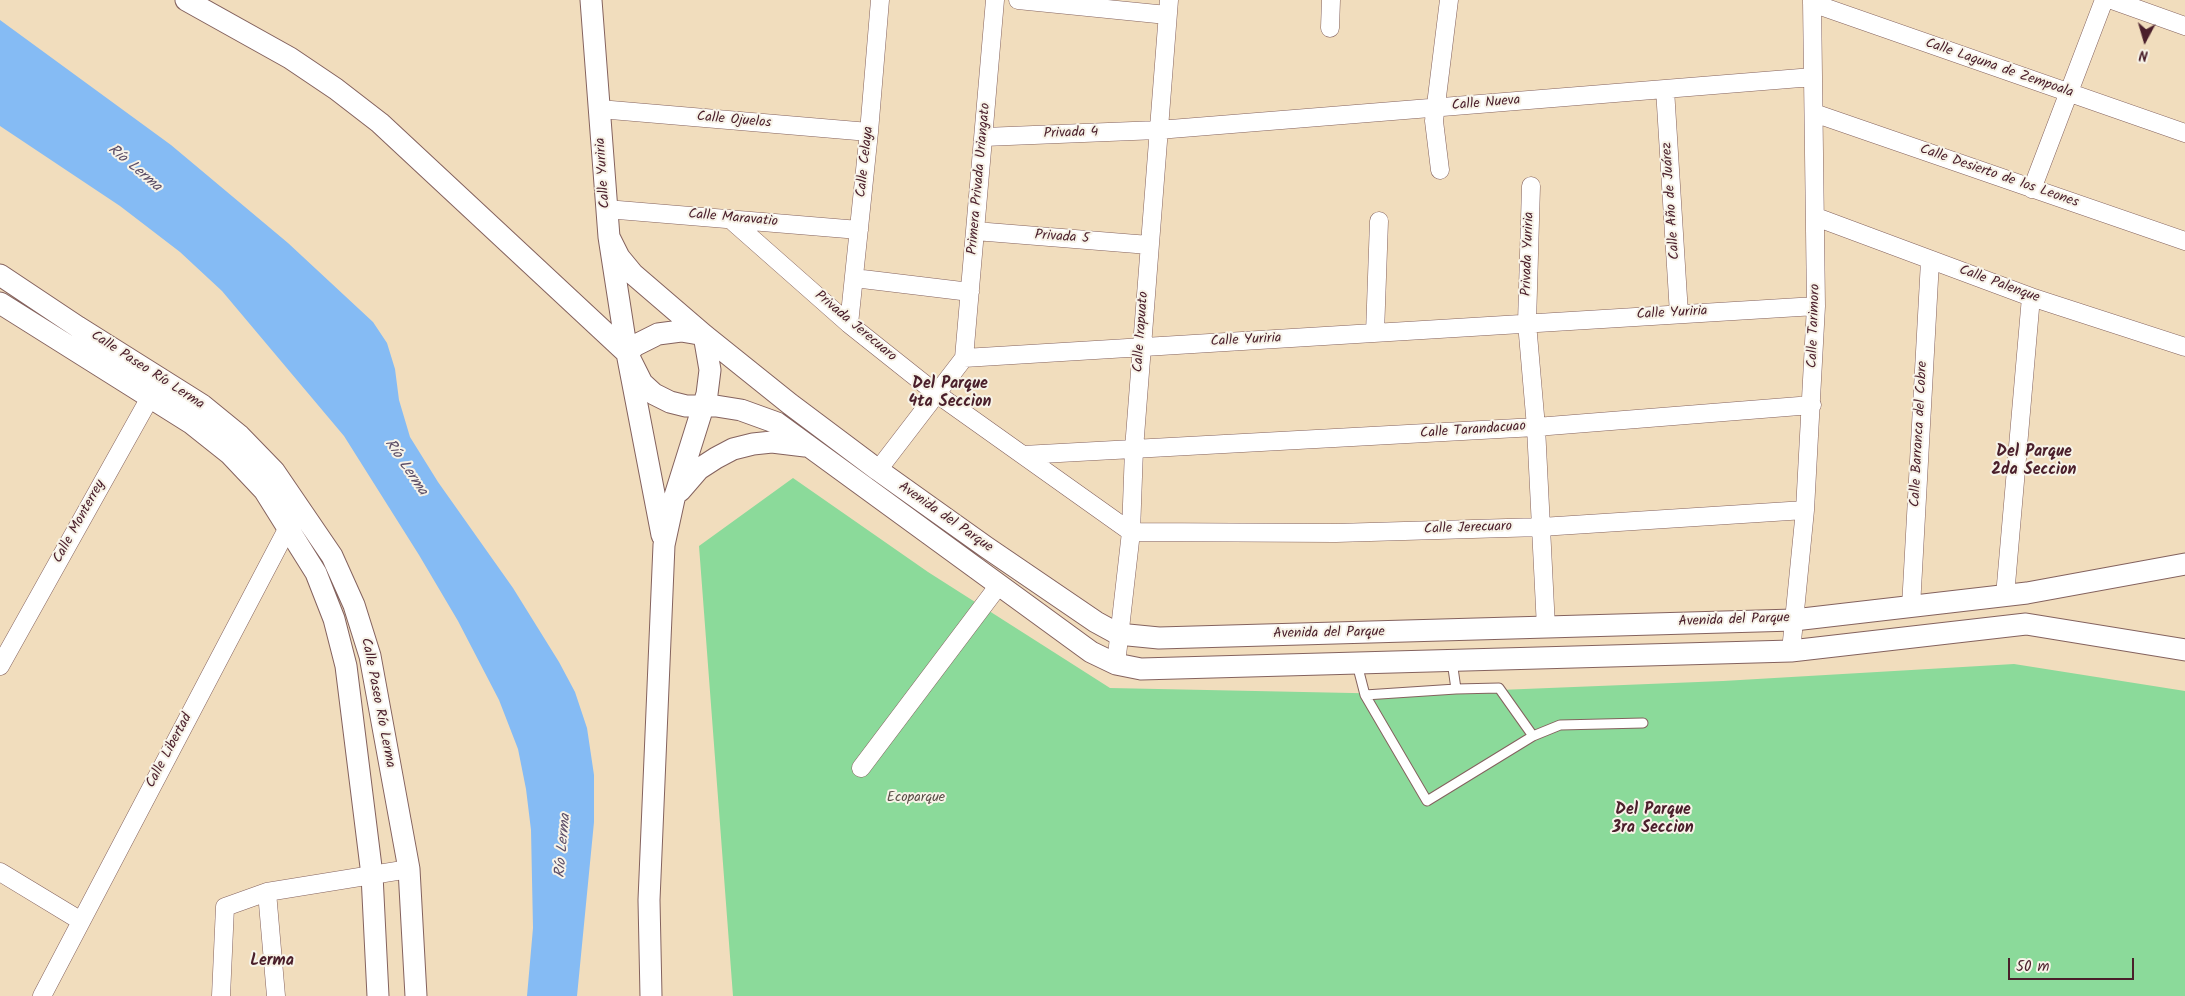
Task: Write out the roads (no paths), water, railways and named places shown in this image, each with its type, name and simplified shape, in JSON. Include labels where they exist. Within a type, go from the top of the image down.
[{"type":"street","name":"Calle Yuriria","points":[[591,0],[609,237],[627,353],[664,545]]},
{"type":"street","name":"Calle Celaya","points":[[848,324],[870,132],[880,0]]},
{"type":"street","name":"Primera Privada Uriangato","points":[[964,358],[996,0]]},
{"type":"street","points":[[1018,0],[1168,8]]},
{"type":"street","points":[[1330,28],[1331,0]]},
{"type":"street","points":[[1440,170],[1435,137],[1435,108],[1449,0]]},
{"type":"street","points":[[2032,189],[2104,0]]},
{"type":"street","points":[[2112,0],[2185,26]]},
{"type":"street","points":[[192,1],[290,58],[336,89],[380,123],[627,353],[636,345],[658,334],[681,331],[704,336],[710,370],[707,394],[674,499],[664,545],[650,891],[651,996]]},
{"type":"street","name":"Calle Laguna de Zempoala","points":[[1812,2],[2185,133]]},
{"type":"street","name":"Calle Tarimoro","points":[[1791,652],[1805,510],[1816,306],[1812,2]]},
{"type":"street","name":"Calle Irapuato","points":[[1116,664],[1131,532],[1141,347],[1168,8]]},
{"type":"street","name":"Calle Nueva","points":[[1158,130],[1813,77]]},
{"type":"street","name":"Calle Año de Juárez","points":[[1665,89],[1679,314]]},
{"type":"street","name":"Calle Ojuelos","points":[[600,109],[870,132]]},
{"type":"street","name":"Calle Desierto de los Leones","points":[[1814,113],[2185,241]]},
{"type":"street","name":"Privada 4","points":[[984,137],[1158,130]]},
{"type":"street","name":"Privada Yuriria","points":[[1527,323],[1531,186]]},
{"type":"street","name":"Calle Maravatio","points":[[606,209],[859,230]]},
{"type":"street","name":"Calle Palenque","points":[[1816,217],[2031,297],[2185,347]]},
{"type":"street","name":"Privada Jerecuaro","points":[[730,219],[848,324],[937,394],[1131,532]]},
{"type":"street","points":[[1375,333],[1379,221]]},
{"type":"street","name":"Privada 5","points":[[975,231],[1149,245]]},
{"type":"street","name":"Avenida del Parque","points":[[609,237],[619,257],[633,274],[704,336],[878,470],[986,548],[1096,622],[1118,634],[1159,638],[1794,620],[2005,596],[2185,564]]},
{"type":"street","name":"Calle Barranca del Cobre","points":[[1910,607],[1930,261]]},
{"type":"street","name":"Calle Paseo Río Lerma","points":[[0,275],[78,327],[202,405],[240,436],[274,471],[332,556],[357,613],[370,656],[409,869],[416,996]]},
{"type":"street","points":[[854,278],[970,292]]},
{"type":"street","points":[[2005,596],[2031,297]]},
{"type":"street","name":"Calle Paseo Río Lerma","points":[[0,304],[191,423],[230,454],[264,490],[316,574],[334,619],[344,657],[372,875],[378,996]]},
{"type":"street","name":"Calle Yuriria","points":[[964,358],[1816,306]]},
{"type":"street","points":[[1527,323],[1536,427],[1546,628]]},
{"type":"street","name":"Avenida del Parque","points":[[627,353],[642,383],[654,394],[670,402],[686,406],[703,405],[741,410],[777,423],[1091,652],[1116,664],[1141,669],[1791,652],[2026,624],[2185,650]]},
{"type":"street","points":[[878,470],[964,358]]},
{"type":"street","name":"Calle Monterrey","points":[[0,666],[160,378]]},
{"type":"street","name":"Calle Tarandacuao","points":[[1023,456],[1536,427],[1812,405]]},
{"type":"street","points":[[674,499],[700,469],[733,449],[772,442],[792,443],[811,448]]},
{"type":"street","name":"Calle Libertad","points":[[42,996],[299,507]]},
{"type":"street","name":"Calle Jerecuaro","points":[[1131,532],[1336,533],[1541,527],[1805,510]]},
{"type":"street","points":[[861,768],[1000,585]]},
{"type":"street","points":[[221,996],[225,907],[267,892],[409,869]]},
{"type":"street","points":[[0,872],[81,921]]},
{"type":"street","points":[[267,892],[276,996]]},
{"type":"lane","points":[[1452,661],[1456,689]]},
{"type":"lane","points":[[1357,663],[1365,695],[1427,801],[1533,736],[1560,725],[1643,723]]},
{"type":"lane","points":[[1365,695],[1499,688],[1533,736]]},
{"type":"water","name":"Río Lerma","points":[[0,20],[171,145],[288,243],[373,322],[387,343],[395,369],[399,400],[410,437],[438,482],[513,588],[559,662],[575,692],[587,728],[594,775],[594,822],[577,996],[527,996],[533,928],[531,830],[526,789],[518,749],[499,700],[458,621],[419,555],[344,436],[222,291],[180,252],[120,206],[0,126]]},
{"type":"district","name":"Del Parque 4ta Seccion","points":[[950,394]]},
{"type":"district","name":"Del Parque 2da Seccion","points":[[2034,462]]},
{"type":"district","name":"Del Parque 3ra Seccion","points":[[1653,820]]},
{"type":"district","name":"Lerma","points":[[272,962]]},
{"type":"park label","name":"Ecoparque","points":[[916,799]]}]
